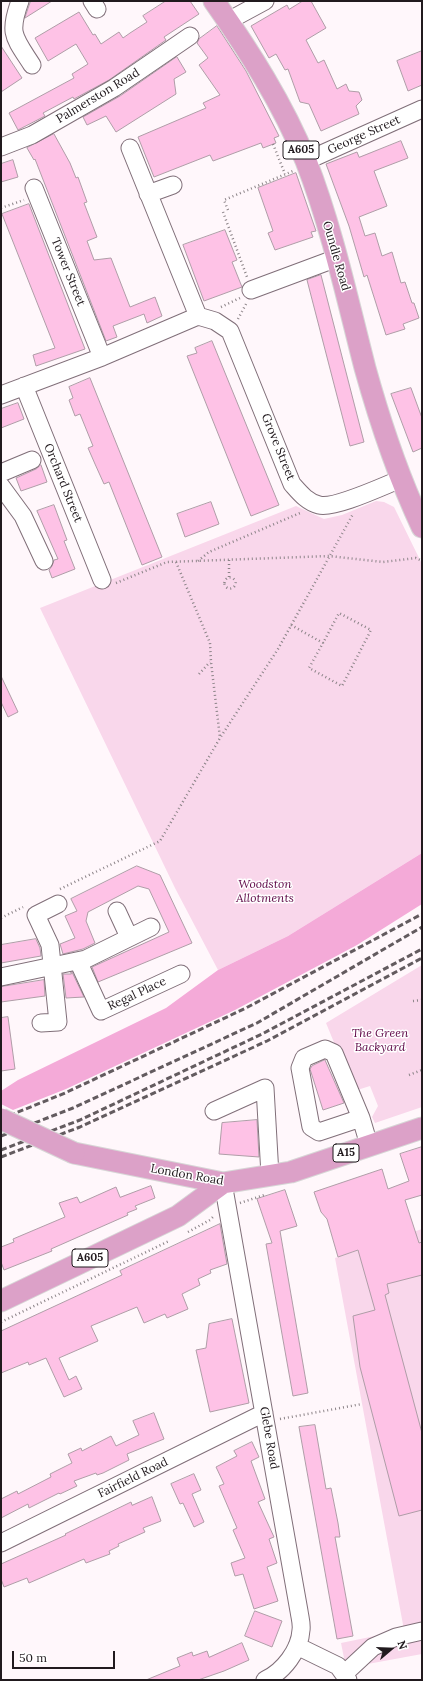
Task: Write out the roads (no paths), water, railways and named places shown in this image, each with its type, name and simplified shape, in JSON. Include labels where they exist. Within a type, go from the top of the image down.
[{"type":"main road","name":"Oundle Road","points":[[214,1],[259,69],[287,119],[306,163],[337,258],[376,407],[401,479],[422,527]]},
{"type":"main road","name":"London Road","points":[[1,1119],[74,1153],[225,1192],[269,1184],[291,1172],[422,1128]]},
{"type":"main road","name":"A605","points":[[1,1300],[178,1216],[225,1192]]},
{"type":"street","points":[[20,1],[7,31],[14,38],[32,65]]},
{"type":"street","points":[[228,21],[265,1]]},
{"type":"street","name":"Palmerston Road","points":[[1,147],[32,135],[108,92],[190,36]]},
{"type":"street","name":"George Street","points":[[306,163],[422,109]]},
{"type":"street","points":[[1,394],[102,357],[198,316],[130,148]]},
{"type":"street","points":[[148,194],[173,185]]},
{"type":"street","name":"Tower Street","points":[[36,191],[102,357]]},
{"type":"street","points":[[252,292],[337,258]]},
{"type":"street","name":"Grove Street","points":[[198,316],[215,321],[230,331],[292,484],[306,500],[319,505],[332,505],[401,479]]},
{"type":"street","name":"Orchard Street","points":[[24,386],[102,580]]},
{"type":"street","points":[[1,473],[32,460]]},
{"type":"street","points":[[1,486],[23,516],[44,560]]},
{"type":"street","points":[[41,1023],[58,1022],[50,946],[36,915],[57,897]]},
{"type":"street","points":[[117,911],[129,937]]},
{"type":"street","points":[[1,977],[78,961],[151,926]]},
{"type":"street","name":"Regal Place","points":[[78,961],[101,1011],[181,974]]},
{"type":"street","points":[[361,1118],[319,1132],[311,1127],[300,1068],[304,1058],[325,1049],[334,1053],[361,1118],[369,1145]]},
{"type":"street","points":[[214,1111],[265,1088],[269,1184]]},
{"type":"street","name":"Glebe Road","points":[[225,1192],[299,1611],[301,1631],[297,1646],[286,1664],[271,1677],[265,1680]]},
{"type":"street","name":"Fairfield Road","points":[[1,1543],[265,1417]]},
{"type":"street","points":[[297,1646],[338,1666],[346,1677],[373,1647],[396,1637],[422,1631]]},
{"type":"railway","points":[[1,1119],[65,1093],[246,1008],[422,914]]},
{"type":"railway","points":[[1,1136],[73,1108],[257,1023],[422,927]]},
{"type":"railway","points":[[1,1150],[80,1120],[262,1034],[422,949]]},
{"type":"railway","points":[[1,1157],[80,1127],[267,1041],[422,958]]},
{"type":"park label","name":"Woodston Allotments","points":[[265,892]]},
{"type":"park label","name":"The Green Backyard","points":[[380,1041]]}]
